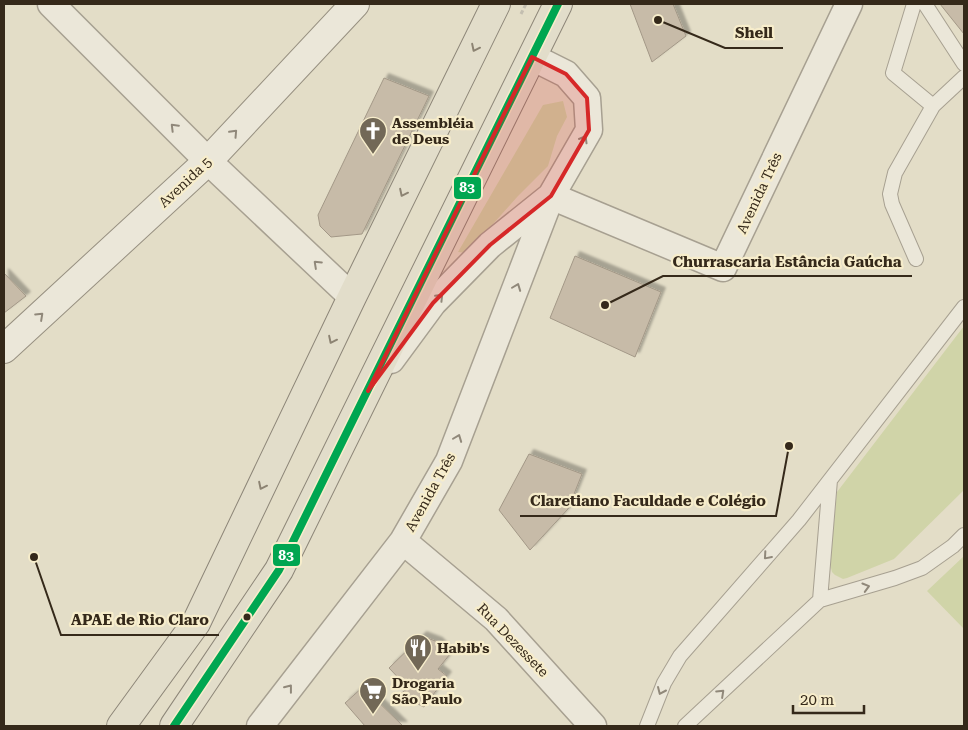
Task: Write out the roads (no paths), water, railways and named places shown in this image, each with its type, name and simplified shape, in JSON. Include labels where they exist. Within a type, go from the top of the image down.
[{"type":"main road","name":"Avenida 5","points":[[4,349],[208,161],[355,4]]},
{"type":"main road","points":[[121,726],[196,623],[352,297],[496,4]]},
{"type":"main road","points":[[174,726],[279,570],[558,4]]},
{"type":"street","points":[[51,4],[208,161],[352,297]]},
{"type":"street","name":"Avenida Três","points":[[552,196],[723,268],[849,4]]},
{"type":"street","name":"Avenida Três","points":[[260,726],[403,541],[449,461],[552,196],[589,130],[587,98],[566,74],[532,57]]},
{"type":"street","points":[[368,391],[433,303],[490,245],[552,196]]},
{"type":"street","name":"Rua Dezessete","points":[[403,541],[496,619],[594,726]]},
{"type":"lane","points":[[914,4],[893,73],[933,106]]},
{"type":"lane","points":[[925,4],[964,64]]},
{"type":"lane","points":[[916,259],[892,204],[890,194],[895,173],[933,106],[964,77]]},
{"type":"lane","points":[[648,726],[664,683],[680,656],[799,520],[964,307]]},
{"type":"lane","points":[[820,600],[830,480]]},
{"type":"lane","points":[[799,520],[812,515],[822,516],[827,522]]},
{"type":"lane","points":[[685,726],[820,600],[922,568],[953,546],[964,535]]},
{"type":"place","name":"Shell","points":[[658,20]]},
{"type":"place","name":"Assembléia de Deus","points":[[373,155]]},
{"type":"place","name":"Churrascaria Estância Gaúcha","points":[[605,305]]},
{"type":"place","name":"Claretiano Faculdade e Colégio","points":[[789,446]]},
{"type":"place","name":"APAE de Rio Claro","points":[[34,557]]},
{"type":"place","name":"Habib's","points":[[418,672]]},
{"type":"place","name":"Drogaria São Paulo","points":[[373,715]]}]
